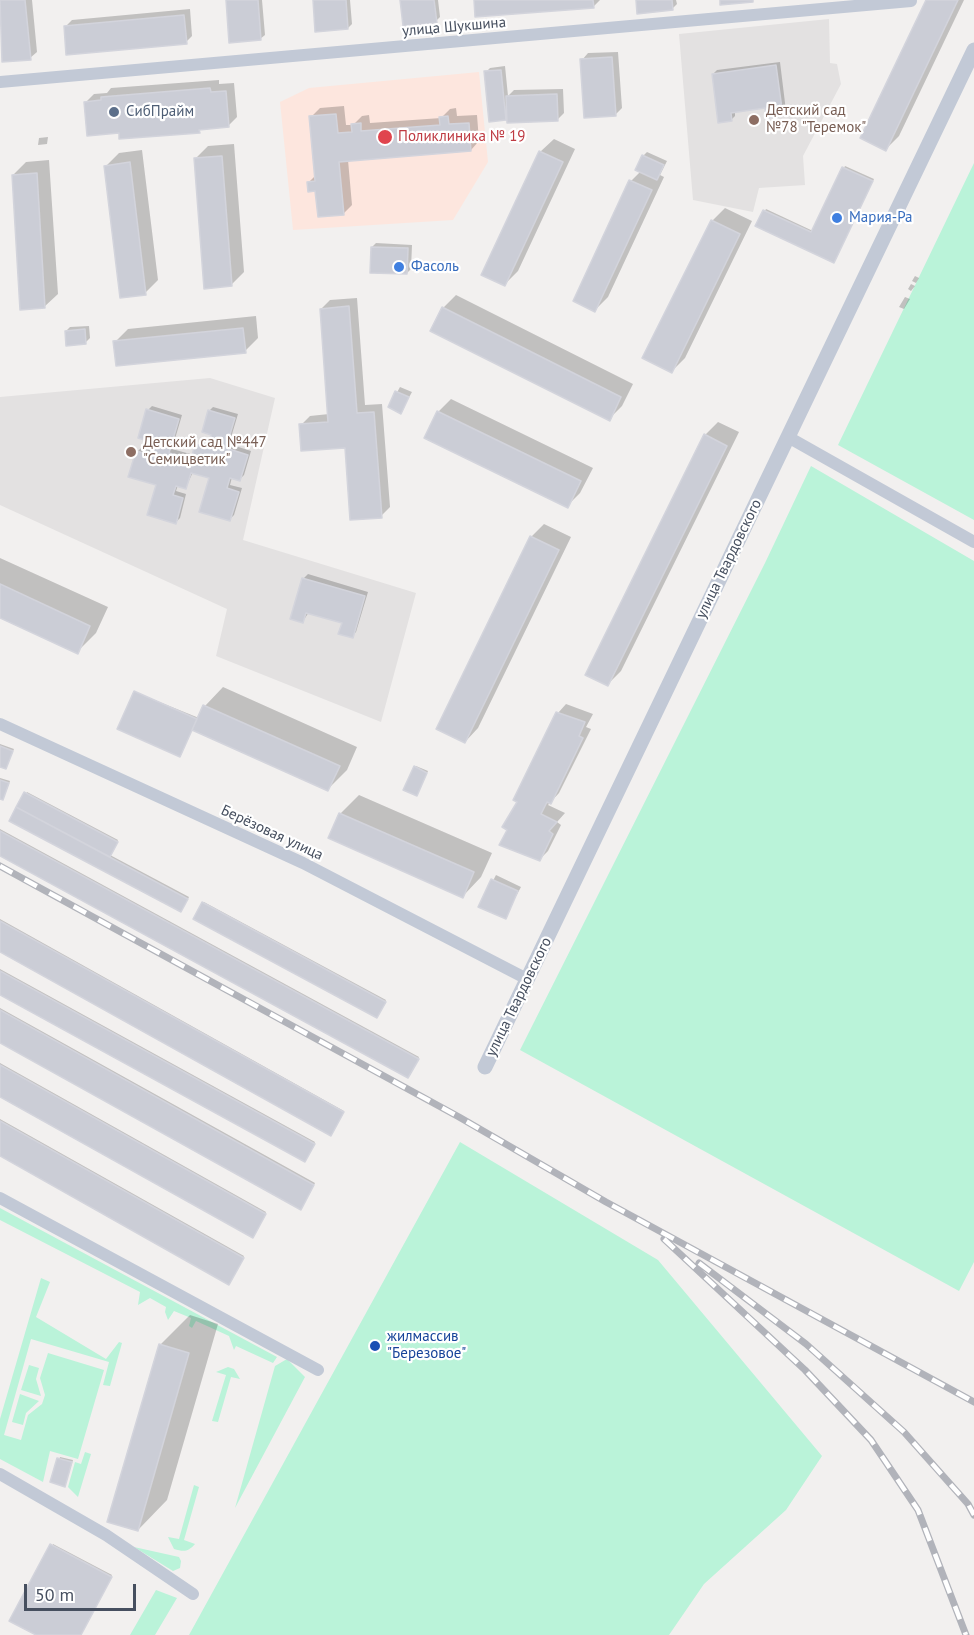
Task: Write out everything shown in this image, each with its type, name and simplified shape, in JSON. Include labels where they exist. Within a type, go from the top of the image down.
[{"type":"street","name":"улица Шукшина","points":[[0,82],[911,1]]},
{"type":"street","name":"улица Твардовского","points":[[485,1067],[974,50]]},
{"type":"street","points":[[788,437],[974,542]]},
{"type":"street","name":"Берёзовая улица","points":[[0,724],[303,863],[527,979]]},
{"type":"street","points":[[0,1197],[318,1370]]},
{"type":"street","points":[[0,1474],[106,1535],[193,1594]]},
{"type":"shaded area","name":"Детский сад №78 \"Теремок\"","points":[[829,19],[830,63],[837,64],[841,84],[803,156],[805,185],[759,188],[753,212],[693,200],[679,34]]},
{"type":"shaded area","name":"Поликлиника № 19","points":[[479,72],[488,162],[453,220],[293,230],[280,102],[309,88]]},
{"type":"shaded area","name":"Детский сад №447 \"Семицветик\"","points":[[210,378],[275,398],[243,540],[416,593],[381,722],[216,656],[227,609],[0,505],[0,397]]},
{"type":"green space","points":[[974,163],[974,520],[838,445]]},
{"type":"green space","points":[[811,466],[974,561],[974,1262],[959,1291],[520,1050],[765,563]]},
{"type":"green space","points":[[460,1142],[658,1260],[822,1456],[786,1510],[704,1584],[669,1635],[189,1635]]},
{"type":"green space","points":[[0,1208],[277,1357],[273,1363],[236,1346],[234,1350],[229,1336],[196,1321],[192,1328],[189,1326],[191,1318],[174,1311],[168,1320],[166,1307],[150,1298],[138,1305],[140,1292],[0,1220]]},
{"type":"green space","points":[[41,1278],[50,1282],[36,1317],[106,1359],[119,1342],[122,1343],[110,1386],[103,1385],[109,1362],[31,1339],[4,1435],[21,1440],[28,1415],[42,1404],[45,1395],[40,1378],[48,1353],[104,1370],[78,1459],[50,1451],[43,1482],[0,1459],[0,1419]]},
{"type":"green space","points":[[287,1359],[305,1377],[235,1508],[275,1366]]},
{"type":"green space","points":[[29,1365],[39,1368],[36,1379],[41,1396],[21,1390]]},
{"type":"green space","points":[[228,1367],[234,1369],[240,1379],[231,1377],[218,1422],[212,1421],[226,1375],[216,1372]]},
{"type":"green space","points":[[20,1394],[39,1401],[26,1413],[23,1425],[12,1422]]},
{"type":"green space","points":[[85,1452],[91,1454],[78,1497],[68,1487],[75,1462],[81,1464]]},
{"type":"green space","points":[[194,1485],[199,1487],[184,1540],[195,1544],[186,1551],[181,1551],[174,1549],[168,1537],[179,1539]]},
{"type":"green space","points":[[134,1547],[179,1557],[180,1568],[173,1571]]},
{"type":"green space","points":[[156,1590],[177,1598],[155,1635],[130,1635]]},
{"type":"building","points":[[0,0],[25,0],[31,60],[2,62]]},
{"type":"building","points":[[226,0],[258,0],[261,40],[229,43]]},
{"type":"building","points":[[313,0],[346,0],[348,29],[315,32]]},
{"type":"building","points":[[400,0],[434,0],[437,23],[403,26]]},
{"type":"building","points":[[474,0],[593,0],[594,8],[475,17]]},
{"type":"building","points":[[636,0],[672,0],[673,10],[637,14]]},
{"type":"building","points":[[720,0],[753,0],[753,2],[720,5]]},
{"type":"building","points":[[926,0],[958,0],[886,151],[860,138]]},
{"type":"building","points":[[184,15],[187,44],[66,55],[64,26]]},
{"type":"building","points":[[612,57],[616,116],[584,118],[580,59]]},
{"type":"building","points":[[776,65],[783,116],[766,118],[765,108],[731,113],[732,121],[718,123],[712,74]]},
{"type":"building","points":[[501,70],[506,120],[489,122],[484,71]]},
{"type":"building","points":[[210,88],[211,92],[226,91],[229,127],[199,130],[200,133],[119,139],[119,133],[87,136],[84,102],[101,100],[101,97]]},
{"type":"building","points":[[557,94],[558,121],[507,123],[506,96]]},
{"type":"building","points":[[336,114],[338,133],[352,132],[351,124],[361,123],[361,131],[440,125],[439,117],[448,116],[449,124],[469,123],[471,151],[339,162],[344,215],[318,217],[315,191],[308,192],[307,182],[315,181],[309,116]]},
{"type":"building","points":[[539,151],[563,162],[505,286],[481,275]]},
{"type":"building","points":[[642,155],[664,165],[657,180],[635,170]]},
{"type":"building","points":[[222,156],[232,286],[204,289],[194,158]]},
{"type":"building","points":[[130,162],[146,295],[120,298],[104,166]]},
{"type":"building","name":"Мария-Ра","points":[[842,167],[873,181],[834,263],[755,226],[763,210],[811,232]]},
{"type":"building","points":[[37,173],[45,308],[20,310],[12,175]]},
{"type":"building","points":[[629,180],[652,190],[595,312],[573,301]]},
{"type":"building","points":[[711,220],[740,234],[672,373],[642,358]]},
{"type":"building","points":[[371,247],[408,248],[407,274],[370,273]]},
{"type":"building","points":[[349,306],[357,413],[374,412],[382,518],[350,520],[345,448],[301,451],[299,424],[328,422],[320,309]]},
{"type":"building","points":[[442,307],[621,397],[610,421],[430,331]]},
{"type":"building","points":[[243,328],[246,353],[116,366],[113,341]]},
{"type":"building","points":[[85,329],[86,344],[66,346],[65,331]]},
{"type":"building","points":[[395,391],[409,397],[401,414],[388,407]]},
{"type":"building","points":[[146,409],[179,419],[169,453],[191,459],[195,444],[207,447],[211,435],[202,432],[208,410],[235,418],[226,448],[248,455],[240,481],[230,478],[227,488],[239,492],[230,521],[199,512],[209,478],[191,473],[186,489],[176,486],[173,495],[183,498],[176,524],[147,515],[156,485],[128,477],[136,451],[151,455],[154,443],[138,438]]},
{"type":"building","points":[[437,411],[581,481],[568,508],[424,438]]},
{"type":"building","points":[[704,434],[727,446],[608,686],[585,675]]},
{"type":"building","points":[[530,536],[559,550],[465,743],[436,729]]},
{"type":"building","points":[[302,578],[365,596],[353,638],[338,634],[342,623],[306,613],[303,623],[290,619]]},
{"type":"building","points":[[0,584],[90,626],[78,654],[0,618]]},
{"type":"building","points":[[134,691],[197,719],[180,757],[117,729]]},
{"type":"building","points":[[203,705],[340,766],[328,791],[192,730]]},
{"type":"building","points":[[556,712],[585,722],[579,736],[583,738],[551,804],[547,802],[541,814],[557,822],[549,831],[553,834],[540,861],[499,845],[507,830],[502,827],[517,802],[513,800]]},
{"type":"building","points":[[0,746],[13,751],[6,769],[0,767]]},
{"type":"building","points":[[414,766],[427,773],[417,796],[403,790]]},
{"type":"building","points":[[0,780],[9,783],[3,800],[0,799]]},
{"type":"building","points":[[24,792],[118,842],[110,857],[16,807]]},
{"type":"building","points":[[16,807],[188,899],[181,912],[9,821]]},
{"type":"building","points":[[339,813],[474,872],[463,898],[328,838]]},
{"type":"building","points":[[0,831],[419,1059],[408,1078],[0,856]]},
{"type":"building","points":[[491,879],[518,891],[506,919],[478,907]]},
{"type":"building","points":[[202,902],[386,1002],[377,1018],[193,919]]},
{"type":"building","points":[[0,921],[344,1112],[331,1136],[0,952]]},
{"type":"building","points":[[0,971],[315,1144],[305,1162],[0,995]]},
{"type":"building","points":[[0,1010],[314,1185],[301,1210],[0,1043]]},
{"type":"building","points":[[0,1065],[266,1214],[253,1238],[0,1097]]},
{"type":"building","points":[[0,1121],[244,1258],[229,1285],[0,1156]]},
{"type":"building","points":[[159,1344],[189,1353],[138,1531],[107,1522]]},
{"type":"building","points":[[57,1458],[72,1462],[65,1487],[50,1482]]},
{"type":"building","points":[[50,1544],[112,1577],[81,1635],[36,1635],[9,1621]]},
{"type":"railway","points":[[0,866],[459,1117],[606,1202],[974,1402]]},
{"type":"railway","points":[[664,1239],[805,1370],[871,1440],[918,1510],[966,1635]]},
{"type":"railway","points":[[699,1263],[806,1344],[904,1432],[968,1504],[974,1515]]},
{"type":"place","name":"СибПрайм","points":[[114,112]]},
{"type":"place","name":"Детский сад №78 \"Теремок\"","points":[[754,120]]},
{"type":"place","name":"Поликлиника № 19","points":[[385,137]]},
{"type":"place","name":"Мария-Ра","points":[[837,218]]},
{"type":"place","name":"Фасоль","points":[[399,267]]},
{"type":"place","name":"Детский сад №447 \"Семицветик\"","points":[[131,452]]},
{"type":"place","name":"жилмассив \"Березовое\"","points":[[375,1346]]}]
